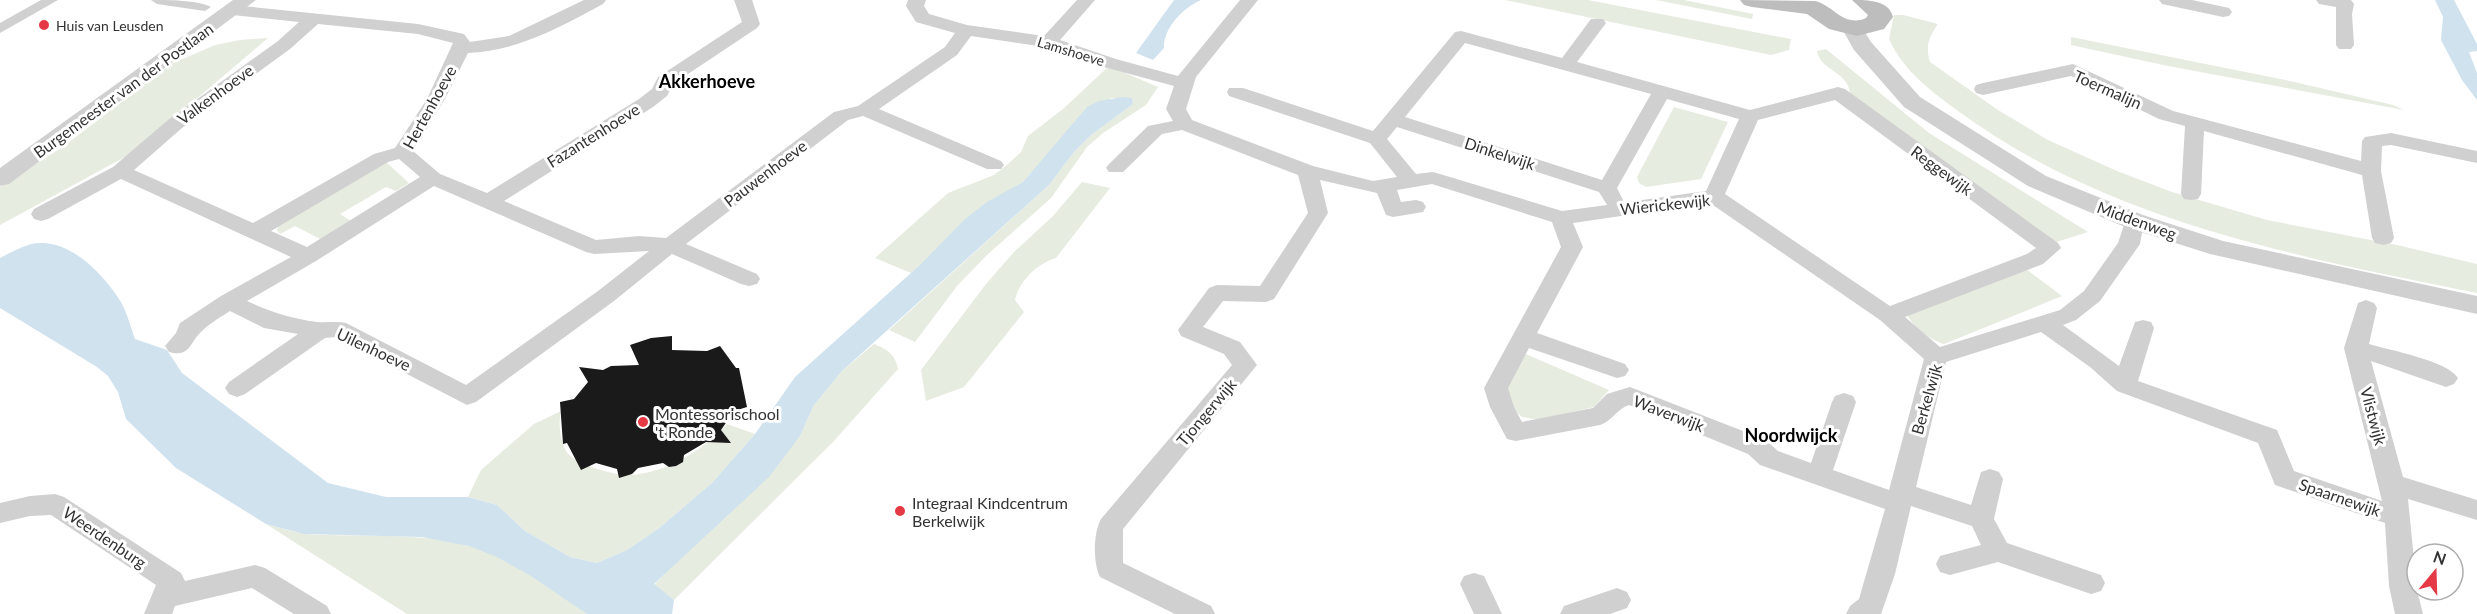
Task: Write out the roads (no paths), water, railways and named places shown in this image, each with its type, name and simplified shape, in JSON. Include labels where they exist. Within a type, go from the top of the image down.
[{"type":"main road","points":[[1752,0],[1816,4],[1827,21],[1852,27],[1872,26],[1881,17],[1875,6],[1864,0]]},
{"type":"street","points":[[0,29],[33,8],[52,0]]},
{"type":"street","points":[[157,0],[205,7]]},
{"type":"street","points":[[461,48],[483,49],[523,38],[597,0]]},
{"type":"street","name":"Fazantenhoeve","points":[[489,201],[646,103],[660,92],[665,81],[751,24],[743,0]]},
{"type":"street","name":"Lamshoeve","points":[[916,0],[915,6],[922,18],[966,30],[1048,42],[1110,63],[1183,83]]},
{"type":"street","points":[[1048,42],[1086,0]]},
{"type":"street","points":[[1116,168],[1155,130],[1184,124],[1176,109],[1183,83],[1249,0]]},
{"type":"street","points":[[2168,0],[2223,12]]},
{"type":"street","points":[[2325,0],[2345,4],[2343,14],[2345,45]]},
{"type":"street","name":"Hertenhoeve","points":[[240,5],[313,19],[443,33],[458,38],[462,43],[461,48],[436,99],[402,152],[433,177],[594,247],[639,243],[670,245],[749,279]]},
{"type":"street","name":"Burgemeester van der Postlaan","points":[[0,179],[240,5]]},
{"type":"street","name":"Valkenhoeve","points":[[41,214],[120,171],[175,124],[284,45],[313,19]]},
{"type":"street","points":[[1566,65],[1597,23]]},
{"type":"street","name":"Middenweg","points":[[1852,27],[1862,45],[1912,102],[2037,181],[2134,221],[2219,248],[2477,304]]},
{"type":"street","name":"Pauwenhoeve","points":[[670,245],[841,116],[865,110],[951,51],[966,30]]},
{"type":"street","points":[[1377,139],[1461,36],[1750,116],[1714,196]]},
{"type":"street","name":"Toermalijn","points":[[1983,89],[2073,70],[2166,115],[2338,160],[2371,171]]},
{"type":"street","points":[[1236,92],[1377,139],[1411,181]]},
{"type":"street","points":[[1618,210],[1607,188],[1662,92]]},
{"type":"street","name":"Reggewijk","points":[[1750,116],[1838,93],[2050,248],[2035,259],[1888,315]]},
{"type":"street","points":[[865,110],[994,165]]},
{"type":"street","name":"Dinkelwijk","points":[[1393,119],[1607,188]]},
{"type":"street","points":[[2191,194],[2195,123]]},
{"type":"street","name":"Wierickewijk","points":[[1184,124],[1306,171],[1373,187],[1433,178],[1561,218],[1714,196],[1888,315],[1936,357]]},
{"type":"street","points":[[2383,238],[2371,171],[2372,141],[2391,139],[2477,157]]},
{"type":"street","points":[[254,232],[381,158],[402,152]]},
{"type":"street","points":[[120,171],[308,256]]},
{"type":"street","name":"Tjongerwijk","points":[[1201,614],[1110,569],[1110,526],[1245,365],[1232,348],[1189,330],[1217,293],[1266,294],[1318,213],[1306,171]]},
{"type":"street","points":[[177,346],[187,336],[188,329],[229,301],[308,256],[433,177]]},
{"type":"street","points":[[1385,185],[1393,210],[1416,207]]},
{"type":"street","name":"Waverwijk","points":[[1561,218],[1572,247],[1496,388],[1502,407],[1516,432],[1600,416],[1616,400],[1630,396],[1757,447],[1769,458],[1819,475],[1981,519]]},
{"type":"street","name":"Berkelwijk","points":[[1860,614],[1870,606],[1936,357],[2046,324],[2068,315],[2092,296],[2129,244],[2134,221]]},
{"type":"street","name":"Uilenhoeve","points":[[229,301],[272,322],[320,330],[338,329],[467,396],[606,296],[670,245]]},
{"type":"street","name":"Vlistwijk","points":[[2366,308],[2356,348],[2392,484]]},
{"type":"street","name":"Spaarnewijk","points":[[2046,324],[2098,361],[2125,385],[2268,437],[2284,478],[2398,516],[2392,484],[2477,510]]},
{"type":"street","points":[[2125,385],[2143,328]]},
{"type":"street","points":[[237,388],[320,330]]},
{"type":"street","points":[[1523,336],[1617,370]]},
{"type":"street","points":[[2356,348],[2422,368],[2446,378]]},
{"type":"street","points":[[1819,475],[1844,402]]},
{"type":"street","points":[[1990,479],[1981,519],[1998,551]]},
{"type":"street","name":"Weerdenburg","points":[[0,513],[30,506],[55,504],[171,581],[162,606]]},
{"type":"street","points":[[2398,516],[2403,586],[2409,614]]},
{"type":"street","points":[[1950,564],[1998,551],[2091,584]]},
{"type":"street","points":[[162,606],[255,576],[317,614]]},
{"type":"street","points":[[1474,584],[1488,614]]},
{"type":"street","points":[[1574,614],[1617,600]]},
{"type":"water","points":[[1174,0],[1201,0],[1194,3],[1176,19],[1167,33],[1164,48],[1153,60],[1136,53]]},
{"type":"water","points":[[2435,0],[2454,0],[2477,44],[2477,51],[2469,52],[2477,73],[2477,100],[2462,80],[2441,40],[2443,17]]},
{"type":"water","points":[[1123,97],[1132,98],[1133,104],[1091,135],[1074,152],[1049,185],[842,371],[814,405],[800,436],[769,477],[654,584],[674,600],[672,614],[587,614],[531,576],[497,557],[469,546],[422,537],[304,534],[266,524],[176,468],[126,419],[118,392],[108,376],[97,367],[0,308],[0,258],[39,243],[62,247],[84,260],[110,287],[123,306],[135,339],[167,350],[182,373],[328,483],[386,497],[468,497],[497,505],[525,531],[570,557],[597,563],[627,550],[658,529],[712,483],[755,434],[795,377],[921,264],[965,219],[987,202],[1023,182],[1087,107],[1099,101]]},
{"type":"place","name":"Huis van Leusden","points":[[44,25]]},
{"type":"place","name":"Montessorischool 't Ronde","points":[[643,422]]},
{"type":"place","name":"Integraal Kindcentrum Berkelwijk","points":[[900,511]]},
{"type":"district","name":"Akkerhoeve","points":[[707,81]]},
{"type":"district","name":"Noordwijck","points":[[1791,435]]}]
